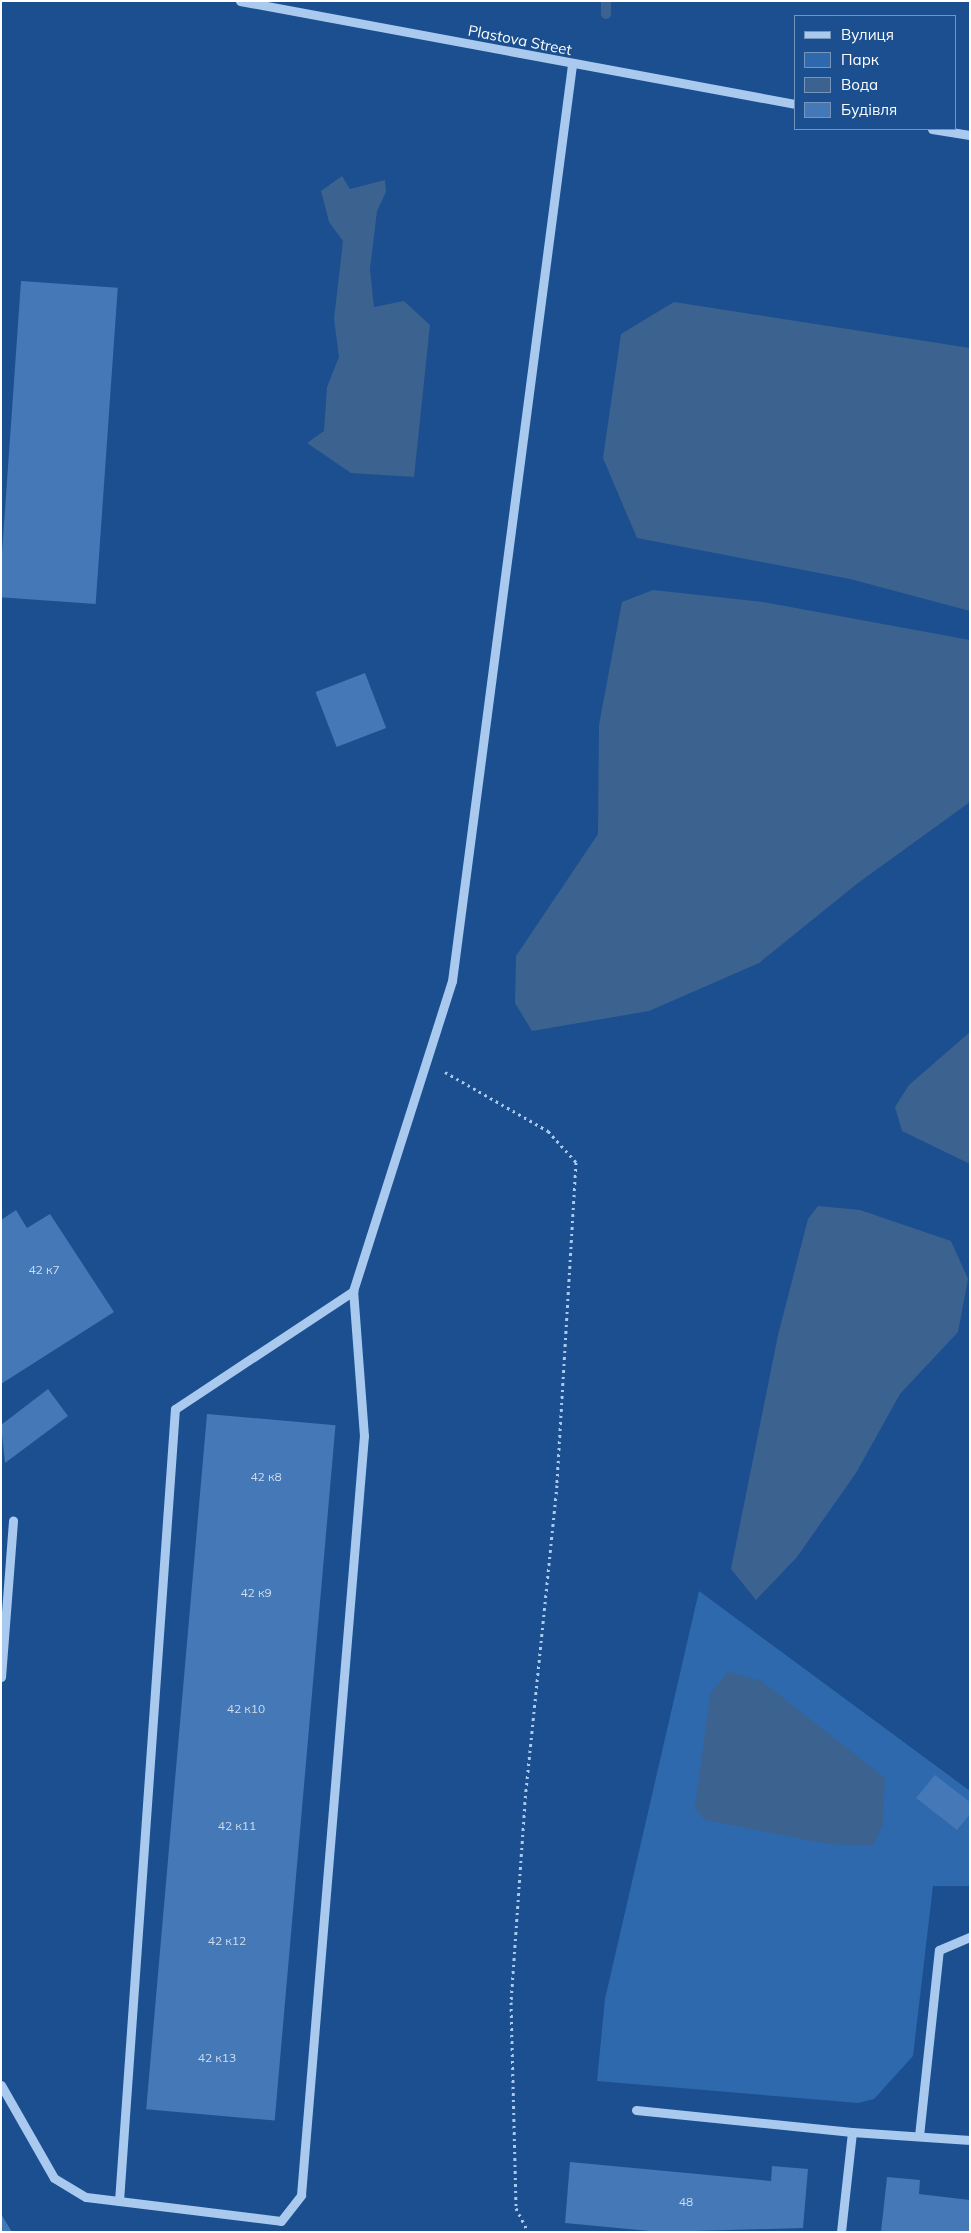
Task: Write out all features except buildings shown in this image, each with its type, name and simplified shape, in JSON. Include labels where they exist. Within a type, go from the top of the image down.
[{"type":"street","name":"Plastova Street","points":[[240,1],[794,104]]},
{"type":"street","points":[[1,2085],[54,2178],[86,2197],[281,2221],[301,2195],[364,1436],[353,1291],[452,981],[572,64]]},
{"type":"street","points":[[937,130],[970,136]]},
{"type":"street","points":[[119,2201],[175,1409],[353,1291]]},
{"type":"street","points":[[1,1677],[13,1520]]},
{"type":"street","points":[[919,2136],[939,1950],[970,1937]]},
{"type":"street","points":[[636,2110],[852,2132],[970,2140]]},
{"type":"street","points":[[841,2232],[852,2132]]},
{"type":"path","points":[[425,1062],[548,1131],[576,1162],[557,1486],[525,1802],[511,2002],[516,2208],[528,2232]]},
{"type":"green space","points":[[699,1591],[970,1791],[970,1886],[933,1886],[913,2056],[874,2099],[858,2103],[597,2081],[605,1999]]},
{"type":"water","points":[[342,176],[350,189],[385,180],[386,192],[377,211],[370,269],[374,307],[404,301],[430,325],[414,477],[351,473],[307,443],[324,431],[327,387],[339,357],[334,319],[343,241],[329,222],[321,191]]},
{"type":"water","points":[[674,302],[970,348],[970,611],[850,579],[637,538],[603,458],[621,334]]},
{"type":"water","points":[[653,590],[763,602],[970,640],[970,802],[858,883],[759,963],[649,1011],[532,1031],[515,1003],[516,956],[598,834],[599,725],[622,602]]},
{"type":"water","points":[[970,1032],[970,1164],[902,1131],[895,1107],[909,1085]]},
{"type":"water","points":[[818,1206],[860,1210],[951,1241],[968,1279],[958,1332],[900,1394],[856,1473],[797,1557],[756,1600],[731,1569],[778,1335],[808,1219]]},
{"type":"water","points":[[728,1672],[760,1680],[885,1778],[883,1825],[873,1846],[828,1844],[705,1820],[695,1808],[710,1694]]},
{"type":"waterway","points":[[606,1],[606,14]]}]
